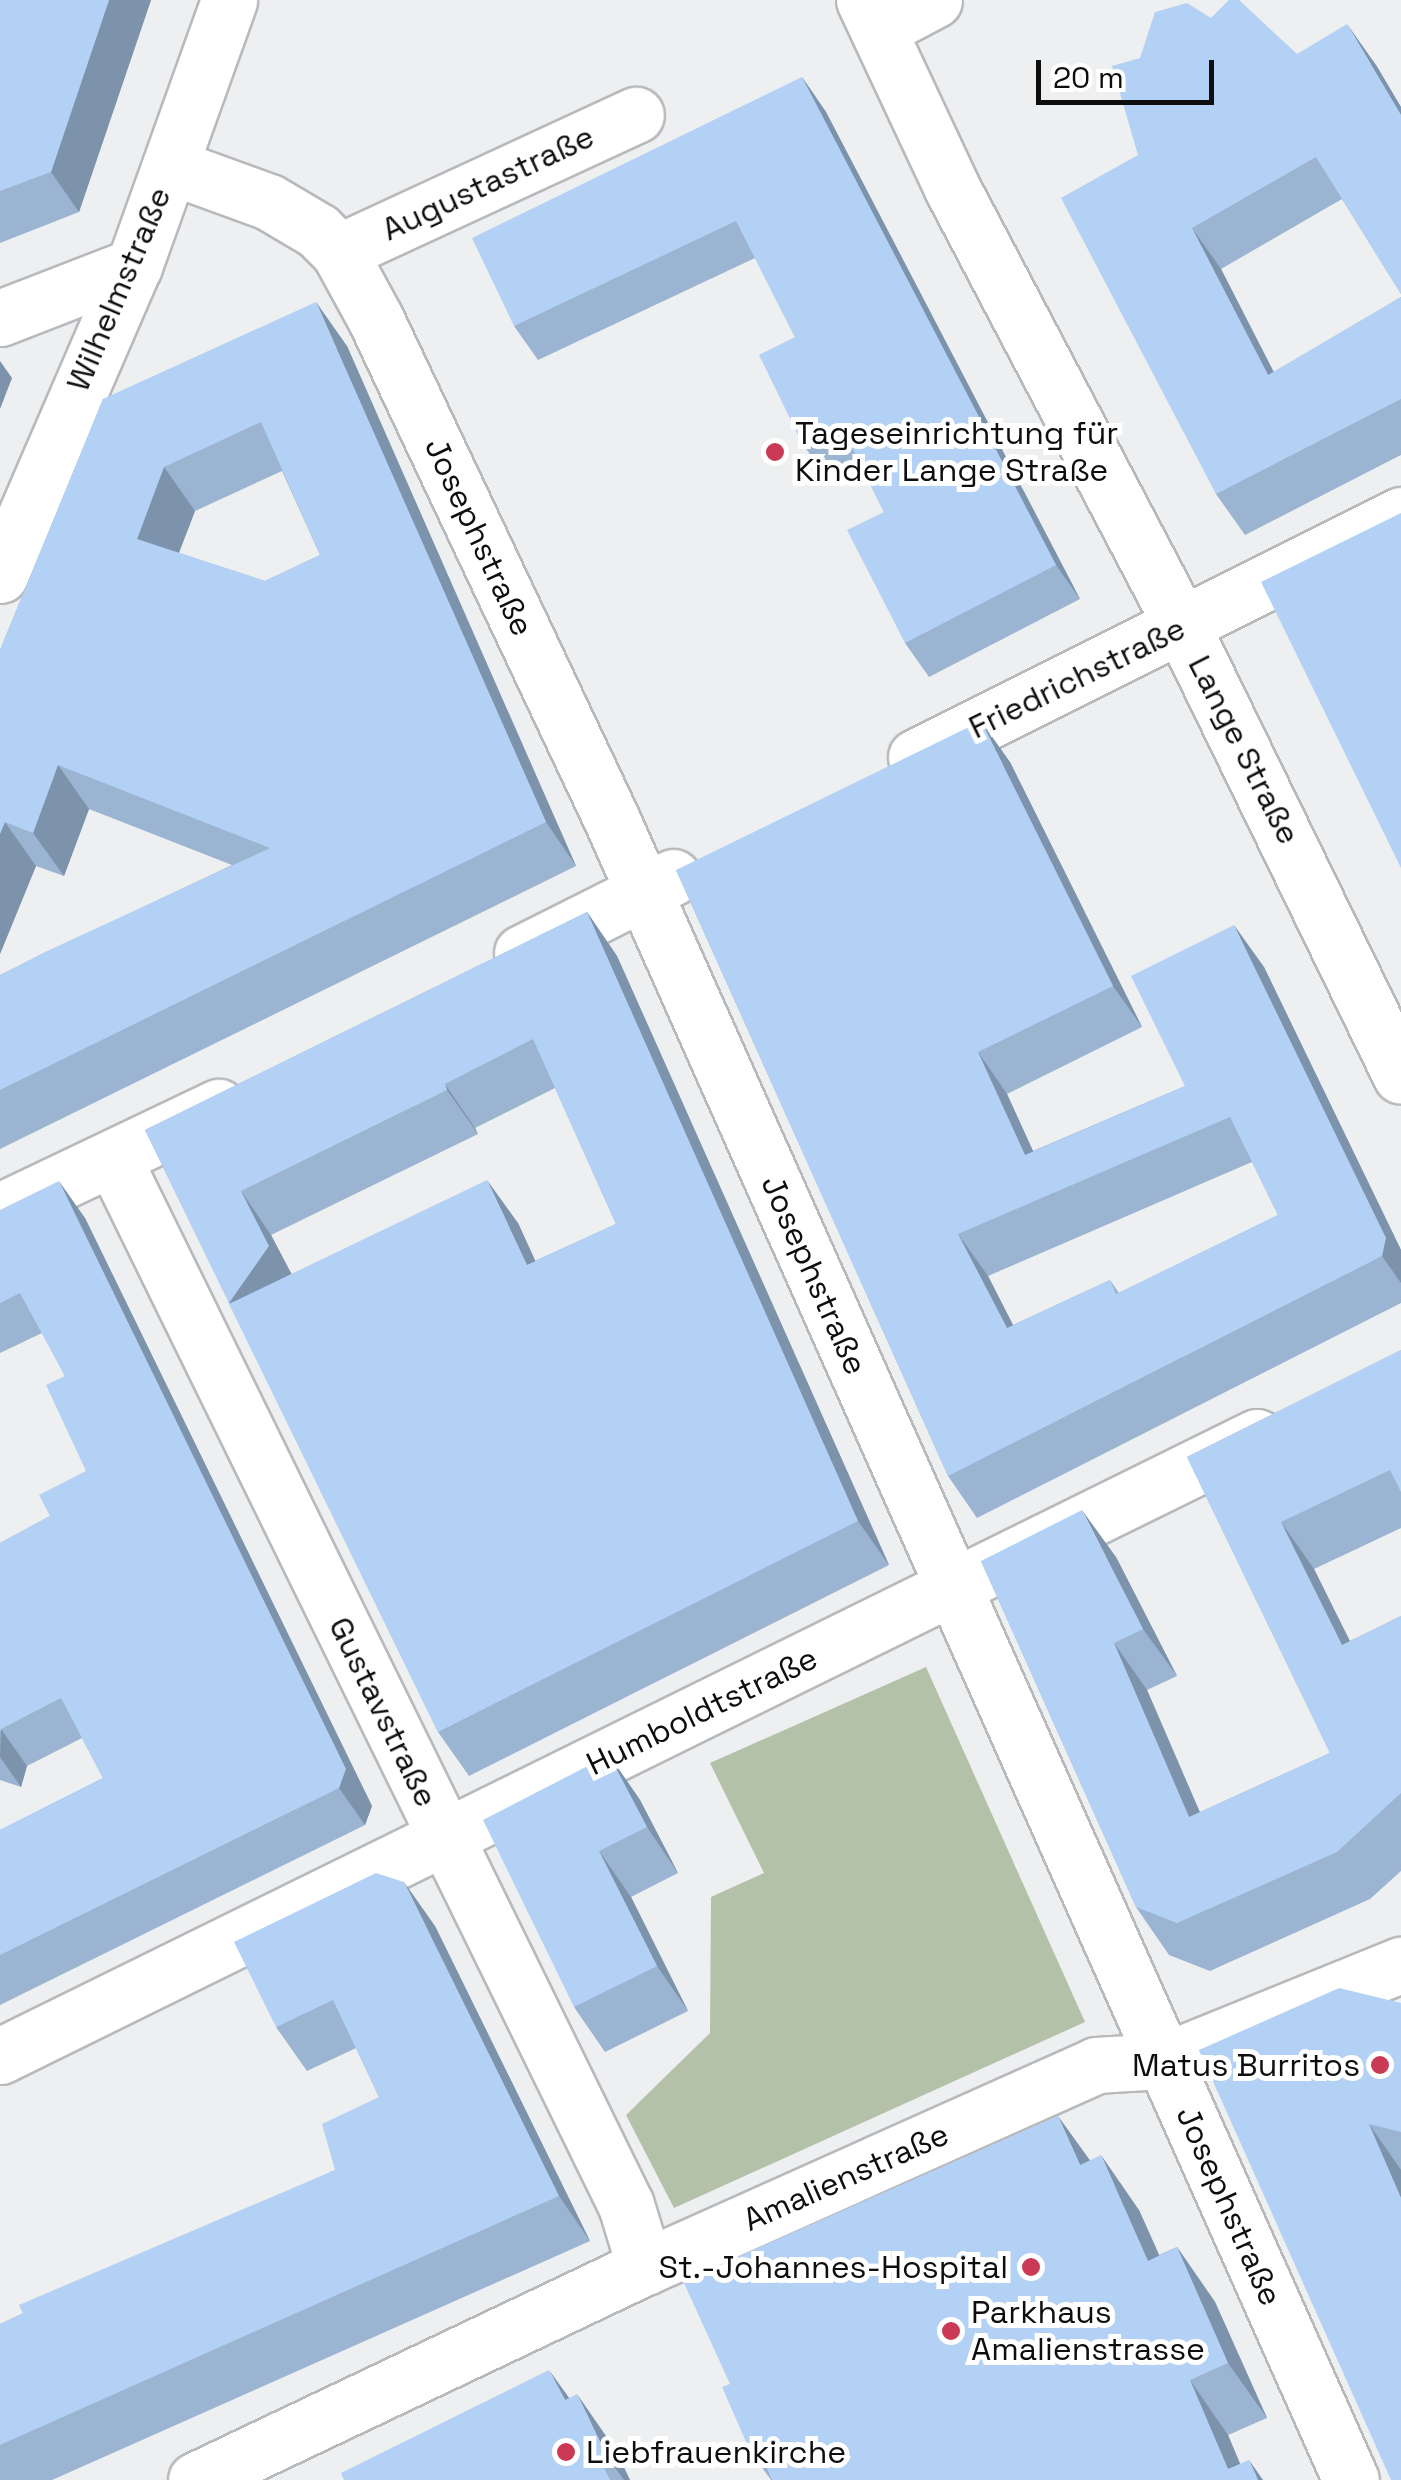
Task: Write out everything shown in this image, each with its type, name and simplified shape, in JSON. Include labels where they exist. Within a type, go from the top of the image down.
[{"type":"street","name":"Wilhelmstraße","points":[[0,575],[134,266],[230,0]]},
{"type":"street","points":[[872,14],[934,0]]},
{"type":"street","name":"Lange Straße","points":[[872,14],[952,188],[1182,626],[1401,1076]]},
{"type":"street","name":"Augustastraße","points":[[339,252],[636,115]]},
{"type":"street","name":"Josephstraße","points":[[170,166],[295,214],[339,252],[642,892],[1351,2480]]},
{"type":"street","points":[[0,318],[134,266]]},
{"type":"street","name":"Friedrichstraße","points":[[868,781],[1401,515]]},
{"type":"street","points":[[483,972],[711,858]]},
{"type":"street","points":[[0,1212],[272,1080]]},
{"type":"street","name":"Gustavstraße","points":[[114,1160],[626,2205],[644,2267]]},
{"type":"street","name":"Humboldtstraße","points":[[0,2056],[955,1589],[1301,1414]]},
{"type":"street","name":"Amalienstraße","points":[[196,2480],[644,2267],[1096,2065],[1164,2060],[1388,1982]]},
{"type":"green space","points":[[926,1667],[1085,2022],[674,2208],[626,2115],[710,2033],[711,1897],[764,1873],[710,1763]]},
{"type":"building","points":[[0,0],[109,0],[51,172],[0,191]]},
{"type":"building","points":[[1229,0],[1239,0],[1297,54],[1347,24],[1401,115],[1401,294],[1316,157],[1192,228],[1268,375],[1401,297],[1401,399],[1216,494],[1061,198],[1138,155],[1112,66],[1140,58],[1155,12],[1187,3],[1211,18]]},
{"type":"building","points":[[802,77],[1056,565],[905,643],[847,530],[884,512],[840,423],[802,443],[759,355],[795,337],[736,221],[514,326],[472,238]]},
{"type":"building","points":[[316,302],[546,822],[0,1090],[0,975],[270,848],[58,765],[33,833],[5,822],[0,834],[0,650],[103,399]],"holes":[[[261,422],[320,555],[265,581],[137,539],[164,467]]]},
{"type":"building","points":[[1401,513],[1401,868],[1261,582]]},
{"type":"building","points":[[981,721],[1113,986],[978,1052],[1025,1155],[1185,1086],[1131,976],[1234,925],[1386,1238],[1382,1256],[948,1476],[676,870]],"holes":[[[1230,1117],[1278,1215],[1116,1294],[1110,1280],[1007,1328],[958,1234]]]},
{"type":"building","points":[[587,912],[858,1521],[438,1732],[229,1304],[487,1180],[527,1265],[616,1224],[533,1039],[445,1084],[447,1090],[241,1191],[269,1246],[229,1303],[145,1130]]},
{"type":"building","points":[[59,1181],[346,1769],[339,1788],[0,1955],[0,1830],[103,1778],[61,1698],[0,1732],[0,1543],[50,1516],[39,1495],[86,1471],[46,1385],[65,1376],[20,1293],[0,1303],[0,1210]]},
{"type":"building","points":[[1401,1350],[1401,1492],[1390,1470],[1281,1522],[1342,1645],[1401,1616],[1401,1793],[1337,1852],[1177,1923],[1136,1907],[981,1561],[1082,1510],[1143,1629],[1114,1643],[1189,1817],[1330,1753],[1187,1457]]},
{"type":"building","points":[[609,1755],[647,1827],[599,1851],[657,1966],[574,2007],[483,1820]]},
{"type":"building","points":[[376,1873],[404,1882],[559,2196],[0,2445],[0,2324],[23,2314],[19,2305],[335,2170],[322,2124],[379,2097],[333,2000],[276,2027],[234,1942]]},
{"type":"building","points":[[1339,1988],[1401,2003],[1401,2132],[1369,2124],[1401,2198],[1401,2480],[1391,2480],[1199,2050]]},
{"type":"building","name":"St.-Johannes-Hospital","points":[[1058,2116],[1080,2165],[1101,2155],[1148,2261],[1177,2247],[1228,2363],[1190,2380],[1228,2469],[1249,2460],[1258,2480],[772,2480],[758,2447],[750,2451],[722,2387],[730,2384],[683,2281]]},
{"type":"building","points":[[549,2370],[565,2400],[577,2394],[608,2458],[601,2462],[610,2480],[344,2480],[341,2473]]},
{"type":"place","name":"Tageseinrichtung für Kinder Lange Straße","points":[[775,452]]},
{"type":"place","name":"Matus Burritos","points":[[1380,2065]]},
{"type":"place","name":"St.-Johannes-Hospital","points":[[1031,2267]]},
{"type":"place","name":"Parkhaus Amalienstrasse","points":[[951,2331]]},
{"type":"place","name":"Liebfrauenkirche","points":[[566,2452]]}]
